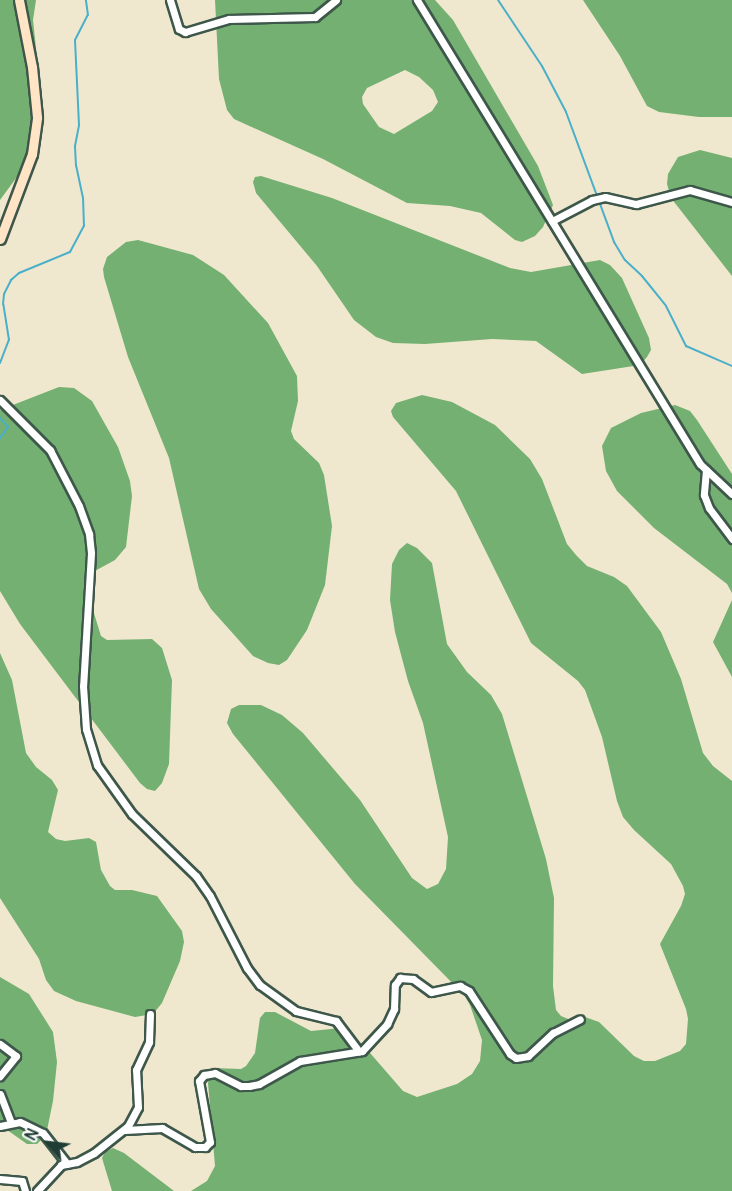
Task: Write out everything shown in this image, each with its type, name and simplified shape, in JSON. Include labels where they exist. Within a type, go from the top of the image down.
[{"type":"main road","points":[[0,239],[32,154],[37,117],[32,68],[19,0]]},
{"type":"street","points":[[170,0],[179,29],[185,32],[229,19],[315,17],[336,0]]},
{"type":"street","points":[[417,1],[705,470],[732,494]]},
{"type":"street","points":[[552,221],[592,200],[605,197],[636,204],[690,190],[732,202]]},
{"type":"street","points":[[0,400],[51,450],[79,506],[88,534],[91,553],[83,686],[86,729],[97,765],[132,814],[196,876],[210,896],[248,968],[260,985],[296,1011],[336,1021],[359,1051]]},
{"type":"street","points":[[705,470],[704,495],[709,508],[732,539]]},
{"type":"street","points":[[125,1130],[162,1128],[201,1149],[210,1142],[199,1081],[204,1074],[215,1073],[241,1086],[249,1086],[259,1084],[300,1061],[365,1049],[387,1024],[394,1009],[395,985],[400,978],[407,977],[431,992],[460,986],[469,991],[510,1054],[516,1058],[528,1056],[553,1033],[580,1018]]},
{"type":"street","points":[[37,1191],[56,1169],[94,1153],[125,1130],[138,1107],[136,1070],[149,1042],[150,1014]]},
{"type":"street","points":[[0,1044],[16,1056],[0,1076]]},
{"type":"street","points":[[0,1094],[11,1123]]},
{"type":"street","points":[[0,1126],[20,1122],[43,1133],[67,1164]]},
{"type":"street","points":[[0,1179],[22,1180],[24,1191]]},
{"type":"green space","points":[[0,0],[36,0],[33,20],[42,104],[39,123],[22,170],[0,200]]},
{"type":"green space","points":[[215,0],[435,0],[453,20],[538,166],[553,205],[543,227],[535,236],[522,242],[515,240],[481,213],[450,206],[407,203],[323,159],[234,119],[227,110],[219,79]],"holes":[[[405,70],[419,77],[433,90],[438,102],[432,111],[394,134],[379,127],[363,104],[362,97],[367,88]]]},
{"type":"green space","points":[[583,0],[732,0],[732,117],[699,117],[659,112],[647,106],[620,56]]},
{"type":"green space","points":[[700,150],[732,158],[732,276],[671,198],[667,184],[668,174],[678,157]]},
{"type":"green space","points":[[261,176],[332,198],[510,268],[531,272],[600,260],[610,265],[622,278],[649,338],[651,350],[640,365],[582,374],[536,341],[492,339],[425,344],[393,343],[376,337],[354,320],[317,266],[256,193],[253,182],[255,177]]},
{"type":"green space","points":[[138,240],[193,255],[224,275],[268,323],[297,376],[298,401],[291,431],[294,439],[319,463],[324,475],[332,526],[325,585],[307,630],[287,660],[279,665],[253,656],[211,609],[199,589],[169,458],[128,357],[104,277],[103,269],[107,257],[126,242]]},
{"type":"green space","points":[[59,387],[74,388],[92,401],[118,447],[130,481],[132,496],[126,547],[115,560],[93,572],[89,579],[89,597],[101,636],[107,640],[152,639],[162,648],[172,680],[169,764],[162,783],[155,791],[147,789],[140,783],[20,624],[0,591],[0,410]]},
{"type":"green space","points":[[422,395],[452,402],[495,425],[530,459],[542,479],[567,544],[587,566],[614,577],[627,586],[661,632],[681,679],[703,753],[713,766],[732,781],[732,1191],[191,1191],[207,1181],[215,1166],[209,1073],[213,1068],[241,1069],[246,1066],[255,1053],[260,1018],[265,1012],[275,1012],[311,1031],[341,1028],[364,1046],[403,1091],[417,1097],[457,1084],[472,1074],[480,1061],[482,1040],[470,1005],[464,995],[355,884],[233,734],[227,723],[231,709],[239,705],[261,705],[282,715],[303,733],[360,800],[412,878],[427,889],[438,884],[446,869],[448,837],[423,723],[408,681],[395,632],[390,600],[392,564],[399,550],[407,543],[417,548],[432,563],[447,644],[467,672],[491,695],[502,714],[546,859],[554,898],[553,986],[556,1010],[561,1016],[573,1021],[585,1017],[599,1022],[634,1056],[644,1061],[655,1061],[680,1051],[686,1044],[688,1019],[686,1009],[660,944],[681,906],[685,894],[683,886],[671,864],[623,817],[602,737],[585,690],[578,681],[531,643],[456,491],[393,417],[391,411],[396,403]]},
{"type":"green space","points":[[675,405],[690,411],[732,474],[732,593],[727,584],[654,528],[617,491],[606,471],[602,446],[611,428],[641,413]]},
{"type":"green space","points":[[732,600],[732,677],[713,642]]},
{"type":"green space","points":[[0,653],[12,680],[26,753],[36,767],[52,780],[58,790],[48,832],[56,839],[65,841],[89,838],[96,842],[101,870],[110,886],[115,890],[132,890],[157,896],[182,931],[184,942],[180,961],[162,1003],[153,1014],[135,1017],[76,1001],[54,991],[46,980],[39,959],[0,898]]},
{"type":"green space","points":[[0,977],[29,994],[53,1032],[57,1062],[53,1101],[46,1135],[37,1144],[27,1144],[0,1125]]},
{"type":"green space","points":[[113,1148],[124,1153],[174,1191],[112,1191],[102,1158],[105,1152]]},
{"type":"waterway","points":[[0,363],[9,340],[3,304],[4,294],[11,280],[19,273],[70,252],[84,226],[83,198],[76,166],[75,146],[79,125],[75,40],[88,15],[86,0]]},
{"type":"waterway","points":[[498,0],[542,66],[566,112],[614,242],[625,260],[642,276],[666,306],[686,346],[732,366]]},
{"type":"waterway","points":[[0,418],[8,427],[0,438]]}]
